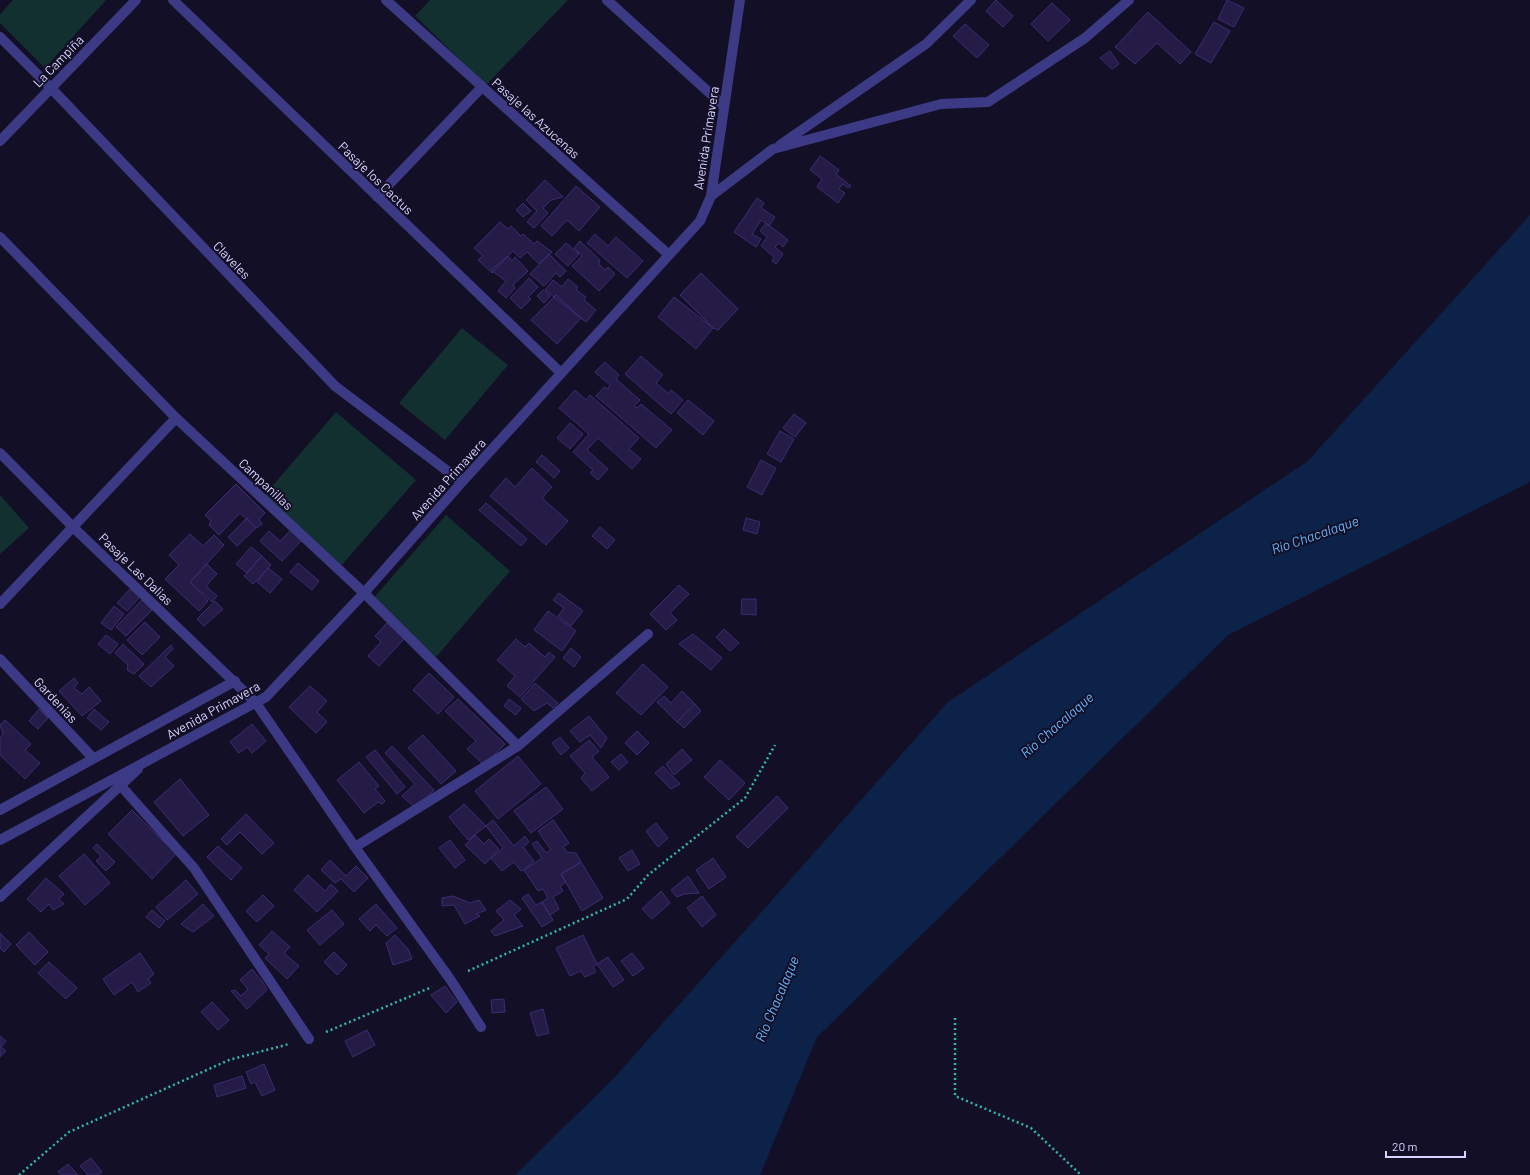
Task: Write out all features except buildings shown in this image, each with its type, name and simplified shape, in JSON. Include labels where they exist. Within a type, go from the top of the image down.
[{"type":"street","name":"La Campiña","points":[[0,141],[136,0]]},
{"type":"street","name":"Pasaje los Cactus","points":[[172,0],[561,373]]},
{"type":"street","name":"Pasaje las Azucenas","points":[[386,0],[669,255]]},
{"type":"street","points":[[608,0],[724,106]]},
{"type":"street","name":"Avenida Primavera","points":[[0,840],[266,697],[364,593],[462,482],[700,221],[711,196],[740,0]]},
{"type":"street","points":[[711,196],[773,149],[926,44],[971,0]]},
{"type":"street","points":[[773,149],[940,104],[988,102],[1085,38],[1129,0]]},
{"type":"street","name":"Claveles","points":[[0,37],[335,386],[462,482]]},
{"type":"street","points":[[377,197],[482,87]]},
{"type":"street","name":"Campanillas","points":[[0,237],[176,418],[364,593],[518,746]]},
{"type":"street","points":[[0,604],[74,528],[176,418]]},
{"type":"street","name":"Pasaje Las Dalias","points":[[0,453],[74,528],[235,681],[256,703],[355,847],[450,979],[481,1027]]},
{"type":"street","points":[[355,847],[518,746],[648,634]]},
{"type":"street","name":"Gardenias","points":[[0,659],[93,758]]},
{"type":"street","points":[[0,810],[235,681]]},
{"type":"street","points":[[0,897],[121,786],[145,762]]},
{"type":"street","points":[[121,786],[194,868],[310,1039]]},
{"type":"path","points":[[19,1175],[69,1132],[229,1060],[310,1039],[450,979],[627,899],[648,875],[746,798],[775,745]]},
{"type":"path","points":[[955,1018],[955,1096],[1031,1128],[1081,1175]]},
{"type":"green space","points":[[13,0],[106,0],[45,68],[0,23],[0,14]]},
{"type":"green space","points":[[430,0],[568,0],[486,85],[415,16]]},
{"type":"green space","points":[[462,328],[508,365],[445,440],[399,403]]},
{"type":"green space","points":[[336,412],[416,480],[341,566],[262,498]]},
{"type":"green space","points":[[0,495],[29,528],[0,554]]},
{"type":"green space","points":[[446,515],[510,571],[436,657],[371,601]]},
{"type":"water","name":"Río Chacalaque","points":[[1530,215],[1530,482],[1228,635],[817,1037],[760,1175],[515,1175],[614,1078],[948,702],[1308,461]]}]
